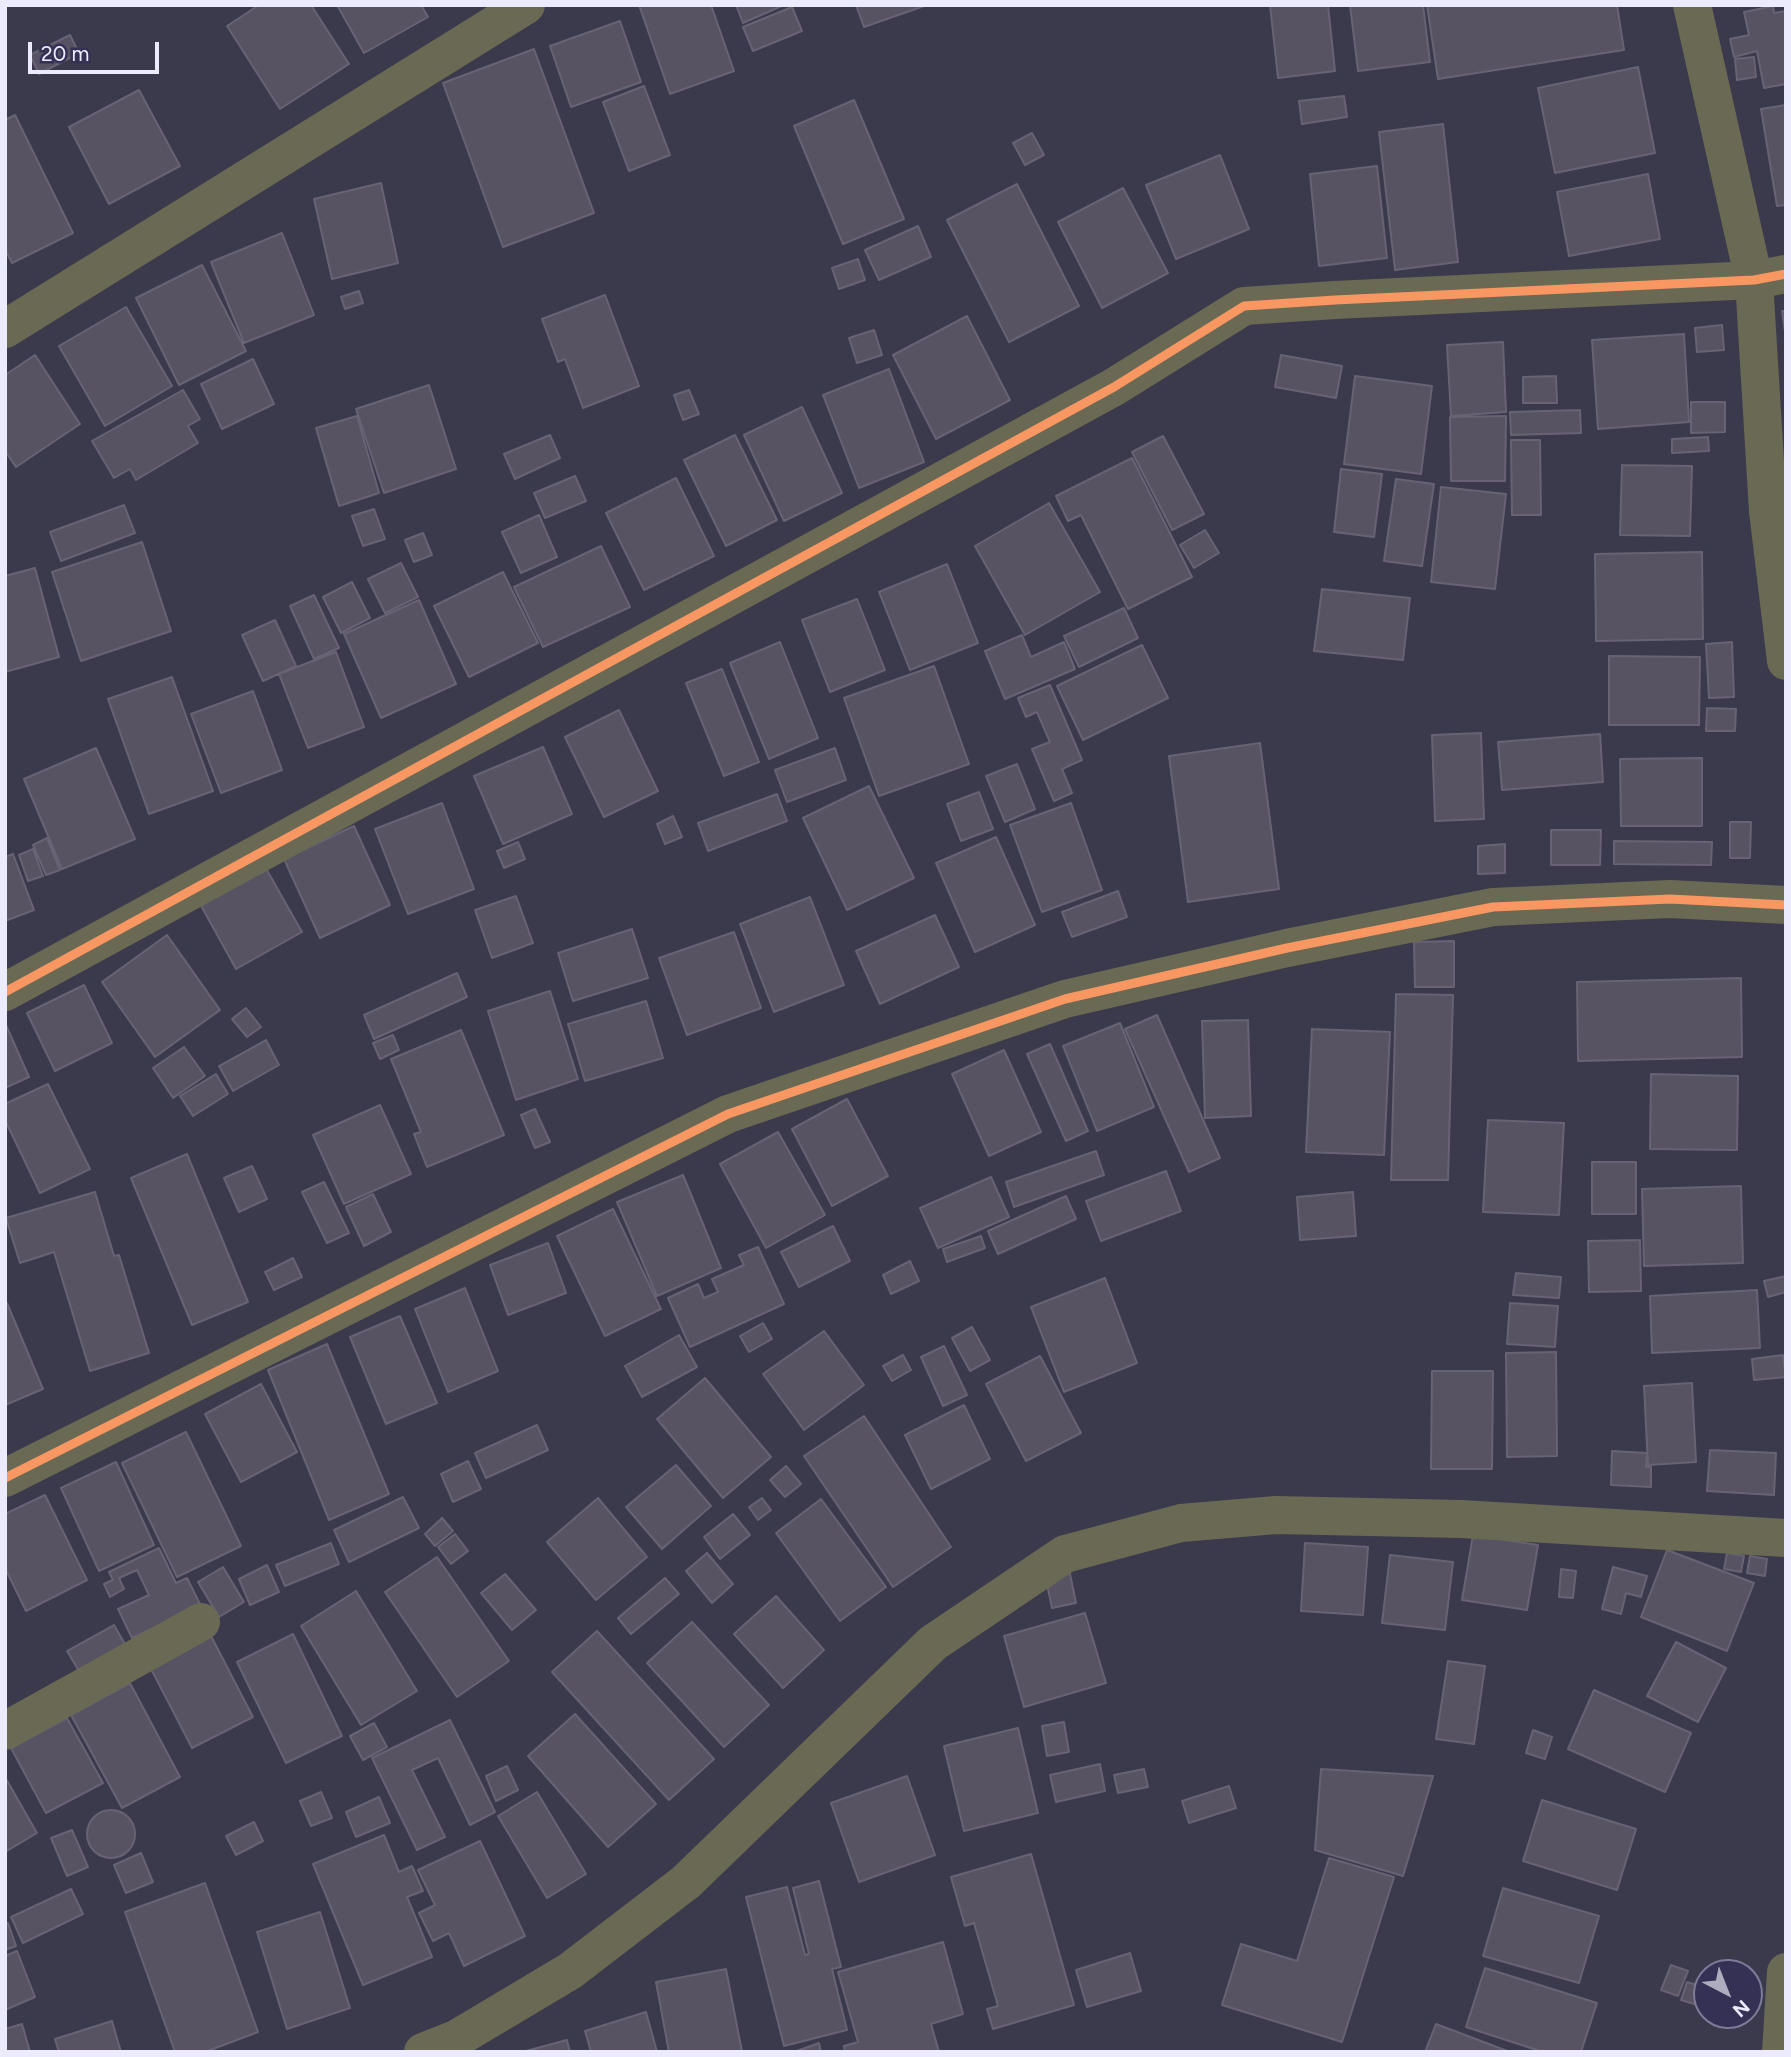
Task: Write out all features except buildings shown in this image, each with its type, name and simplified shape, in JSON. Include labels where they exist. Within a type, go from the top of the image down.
[{"type":"street","points":[[5,329],[526,5]]},
{"type":"street","points":[[1692,5],[1770,277],[1768,510],[1786,661]]},
{"type":"street","points":[[5,992],[1114,387],[1244,306],[1770,277]]},
{"type":"street","points":[[5,1478],[728,1114],[1065,999],[1287,948],[1493,907],[1670,899],[1786,905]]},
{"type":"street","points":[[423,2052],[456,2039],[570,1971],[685,1882],[933,1643],[1065,1554],[1181,1523],[1276,1515],[1461,1519],[1786,1538]]},
{"type":"street","points":[[5,1731],[201,1622]]},
{"type":"street","points":[[1781,2052],[1786,1972]]},
{"type":"cycle path","points":[[5,992],[1114,387],[1244,306],[1754,280],[1786,274]]},
{"type":"cycle path","points":[[5,1478],[728,1114],[1065,999],[1287,948],[1493,907],[1670,899],[1786,905]]}]
